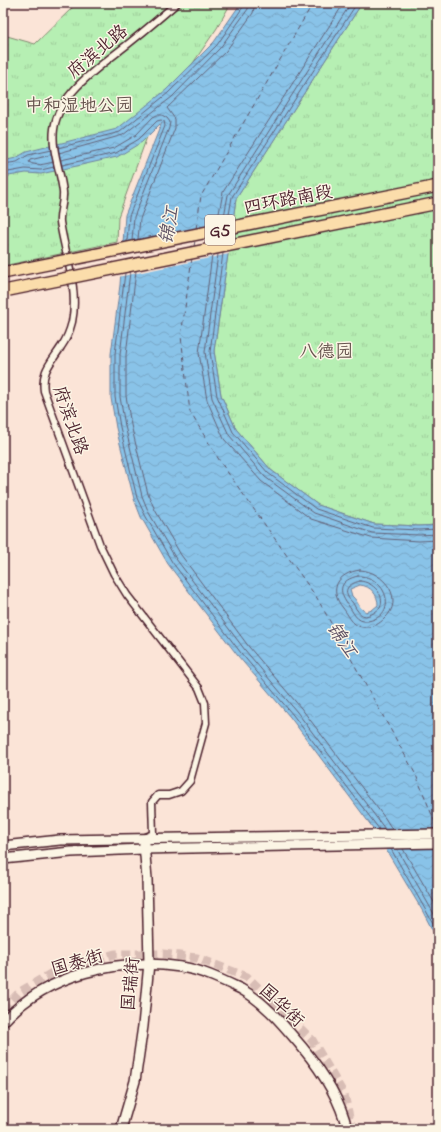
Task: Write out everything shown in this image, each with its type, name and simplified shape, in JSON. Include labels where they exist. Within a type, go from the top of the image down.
[{"type":"highway","name":"四环路南段","points":[[3,274],[438,186]]},
{"type":"highway","name":"四环路南段","points":[[9,290],[438,203]]},
{"type":"street","name":"府滨北路","points":[[143,839],[153,834],[152,802],[158,795],[169,795],[181,791],[190,781],[206,723],[205,703],[199,688],[127,595],[114,574],[100,545],[44,391],[43,381],[45,372],[62,346],[72,322],[74,297],[72,278],[60,222],[60,214],[64,201],[54,141],[56,121],[60,109],[73,91],[100,66],[177,3]]},
{"type":"street","points":[[3,846],[60,840],[438,834]]},
{"type":"street","name":"国瑞街","points":[[121,1129],[135,1081],[143,1026],[149,963],[148,905],[143,839]]},
{"type":"street","points":[[3,859],[71,852],[144,849],[438,843]]},
{"type":"street","name":"国泰街","points":[[3,1022],[11,1013],[54,983],[78,974],[149,963]]},
{"type":"street","name":"国华街","points":[[149,963],[182,967],[211,975],[241,990],[261,1003],[282,1024],[317,1065],[338,1101],[347,1129]]},
{"type":"green space","name":"中和湿地公园","points":[[73,3],[231,3],[217,28],[152,123],[118,217],[117,242],[3,266],[3,49],[7,36],[35,44],[73,7]]},
{"type":"green space","name":"八德园","points":[[362,3],[438,3],[438,525],[419,526],[374,524],[318,505],[271,470],[236,429],[221,395],[214,351],[236,199]]},
{"type":"water","name":"锦江","points":[[241,3],[362,3],[236,199],[214,351],[221,395],[236,429],[271,470],[318,505],[374,524],[419,526],[438,525],[438,941],[422,910],[373,828],[290,717],[238,656],[168,564],[141,517],[134,499],[116,428],[111,398],[111,354],[120,285],[125,215],[162,122],[142,142],[117,157],[41,174],[26,173],[3,177],[3,161],[16,158],[26,152],[117,129],[166,90],[214,42]],"holes":[[[360,585],[371,589],[378,601],[378,605],[372,610],[366,612],[352,596],[350,589]]]},
{"type":"pier","points":[[235,219],[229,254],[118,277],[121,244]]},
{"type":"ferry route","points":[[196,229],[201,196],[313,3]]},
{"type":"ferry route","points":[[194,247],[195,240]]},
{"type":"ferry route","points":[[192,258],[181,336],[190,412],[221,463],[317,598],[416,775],[438,830]]},
{"type":"tunnel","points":[[3,1010],[20,992],[52,973],[115,954],[163,954],[197,958],[247,977],[312,1040],[344,1095],[352,1129]]}]
